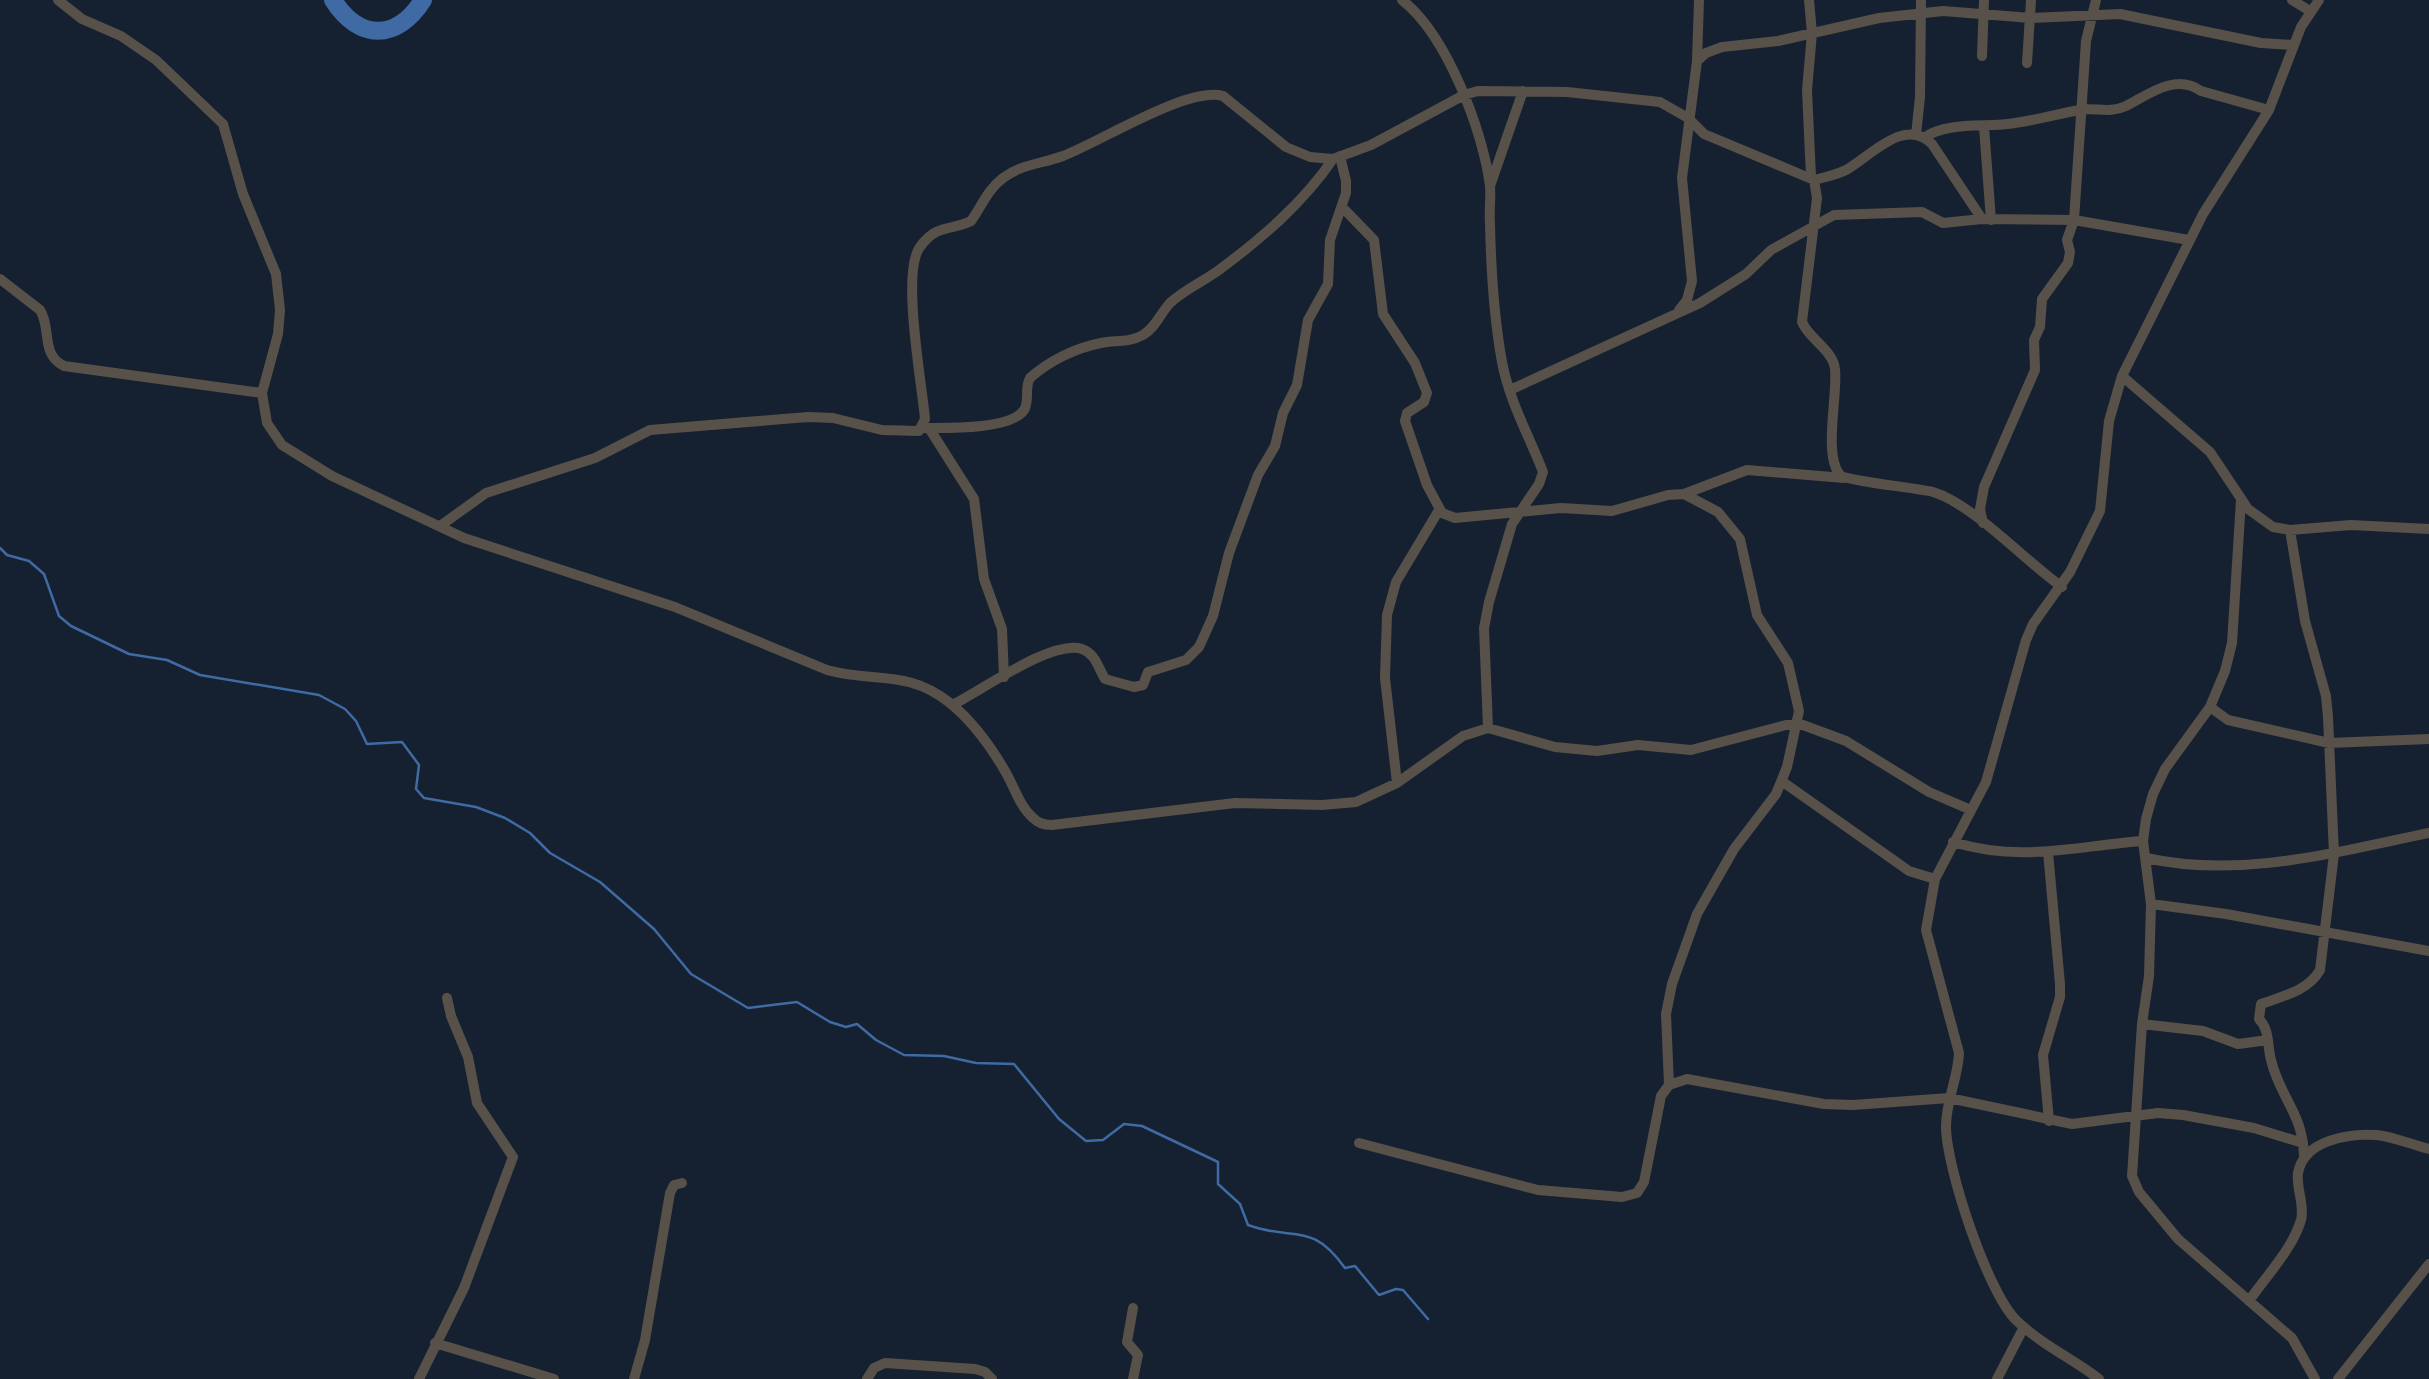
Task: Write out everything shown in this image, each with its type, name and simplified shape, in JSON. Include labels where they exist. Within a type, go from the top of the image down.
[{"type":"street","points":[[58,0],[82,19],[121,36],[156,60],[223,124],[243,194],[276,274],[279,292],[278,334],[262,393],[271,432],[291,452],[389,504],[477,543],[675,607],[827,670],[848,676],[884,676],[913,682],[952,705],[994,755],[1030,815],[1045,825],[1235,803],[1337,805],[1356,802],[1397,783],[1463,736],[1488,728],[1555,747],[1597,751],[1638,744],[1691,750],[1766,729],[1798,725],[1846,741],[1929,792],[1971,810]]},
{"type":"street","points":[[1402,0],[1422,21],[1464,95],[1490,186],[1498,341],[1510,390],[1543,472],[1539,484],[1518,513],[1489,602],[1484,628],[1488,728]]},
{"type":"street","points":[[1676,312],[1687,300],[1692,281],[1682,178],[1697,61],[1699,0]]},
{"type":"street","points":[[1809,0],[1812,33],[1807,90],[1812,179],[1817,198],[1807,258],[1802,322],[1835,366],[1834,461],[1844,478]]},
{"type":"street","points":[[1921,0],[1920,136],[1986,220]]},
{"type":"street","points":[[1982,56],[1986,12],[1984,0]]},
{"type":"street","points":[[2027,63],[2031,0]]},
{"type":"street","points":[[1983,523],[1980,509],[1984,487],[2035,370],[2034,340],[2040,327],[2042,299],[2068,263],[2070,252],[2067,240],[2074,220],[2080,109],[2096,0]]},
{"type":"street","points":[[2292,0],[2310,11]]},
{"type":"street","points":[[2099,1379],[2024,1327],[1999,1296],[1980,1257],[1949,1152],[1946,1122],[1949,1098],[1958,1067],[1958,1053],[1926,930],[1935,878],[1986,782],[2026,640],[2037,618],[2062,587],[2090,536],[2100,511],[2109,421],[2122,376],[2189,240],[2238,155],[2269,110],[2293,45],[2310,11],[2319,0]]},
{"type":"street","points":[[1697,61],[1706,52],[1722,47],[1779,41],[1854,22],[1922,13],[1986,12],[2031,18],[2130,15],[2261,43],[2293,45]]},
{"type":"street","points":[[1004,677],[1002,629],[984,579],[974,499],[926,428],[911,288],[915,255],[920,246],[942,228],[971,221],[988,192],[1015,170],[1064,155],[1159,110],[1213,94],[1237,105],[1286,147],[1310,157],[1337,157],[1371,145],[1464,95],[1478,91],[1567,92],[1660,102],[1688,118],[1704,134],[1812,179],[1846,170],[1896,137],[2060,117],[2080,109],[2118,109],[2149,93],[2176,84],[2192,84],[2201,91],[2269,110]]},
{"type":"street","points":[[1490,186],[1523,90]]},
{"type":"street","points":[[1984,127],[1986,220]]},
{"type":"street","points":[[440,526],[486,493],[595,458],[650,430],[701,428],[808,417],[833,418],[907,433],[926,428],[974,426],[1016,417],[1024,410],[1030,378],[1050,362],[1100,343],[1127,341],[1143,335],[1152,328],[1171,303],[1220,270],[1295,207],[1337,157]]},
{"type":"street","points":[[952,705],[1049,653],[1072,648],[1090,654],[1105,678],[1134,687],[1143,685],[1148,672],[1163,665],[1181,663],[1199,647],[1213,616],[1228,553],[1258,475],[1275,446],[1283,413],[1297,385],[1306,330],[1328,284],[1330,240],[1342,207],[1346,181],[1337,157]]},
{"type":"street","points":[[1342,207],[1374,240],[1383,314],[1408,350],[1427,393],[1424,402],[1407,413],[1405,421],[1439,510],[1455,518],[1561,508],[1612,511],[1668,495],[1684,494],[1747,470],[1844,478],[1935,493],[1983,523],[2032,566],[2062,587]]},
{"type":"street","points":[[1510,390],[1717,294],[1746,274],[1771,250],[1814,226],[1843,214],[1922,212],[1942,223],[2074,220],[2189,240]]},
{"type":"street","points":[[0,278],[40,310],[44,316],[49,353],[64,366],[262,393]]},
{"type":"street","points":[[2122,376],[2210,452],[2241,500],[2264,523],[2290,530],[2351,525],[2429,529]]},
{"type":"street","points":[[1669,1085],[1666,1014],[1672,984],[1696,914],[1734,849],[1766,810],[1783,782],[1798,725],[1796,693],[1788,663],[1757,615],[1740,539],[1718,512],[1684,494]]},
{"type":"street","points":[[2241,500],[2232,643],[2210,707],[2165,769],[2152,794],[2143,841],[2151,904],[2149,976],[2142,1024],[2132,1175],[2139,1192],[2178,1239],[2292,1338],[2315,1379]]},
{"type":"street","points":[[1397,783],[1385,678],[1387,615],[1396,582],[1439,510]]},
{"type":"street","points":[[2249,1301],[2297,1231],[2302,1217],[2298,1172],[2304,1156],[2304,1143],[2297,1116],[2275,1073],[2266,1026],[2259,1019],[2261,1004],[2305,988],[2314,981],[2320,970],[2334,854],[2326,696],[2305,621],[2290,530]]},
{"type":"street","points":[[2210,707],[2228,720],[2329,743],[2429,739]]},
{"type":"street","points":[[1783,782],[1909,871],[1919,876],[1935,878]]},
{"type":"street","points":[[2146,858],[2168,863],[2229,866],[2334,854],[2429,833]]},
{"type":"street","points":[[1954,842],[2002,854],[2048,852],[2143,841]]},
{"type":"street","points":[[2048,852],[2060,984],[2057,1010],[2043,1055],[2049,1121]]},
{"type":"street","points":[[2151,904],[2226,914],[2429,951]]},
{"type":"street","points":[[419,1379],[464,1288],[513,1157],[477,1103],[468,1057],[455,1028],[447,998]]},
{"type":"street","points":[[2142,1024],[2203,1031],[2238,1044],[2268,1040]]},
{"type":"street","points":[[1359,1143],[1538,1190],[1622,1197],[1637,1193],[1644,1182],[1661,1096],[1669,1085],[1687,1079],[1710,1081],[1789,1098],[1853,1105],[1949,1098],[2049,1121],[2092,1123],[2158,1113],[2229,1122],[2304,1143]]},
{"type":"street","points":[[2304,1156],[2315,1146],[2332,1140],[2376,1135],[2429,1149]]},
{"type":"street","points":[[634,1379],[647,1326],[670,1194],[674,1185],[682,1183]]},
{"type":"street","points":[[2338,1379],[2429,1264]]},
{"type":"street","points":[[1133,1308],[1127,1342],[1138,1354],[1133,1379]]},
{"type":"street","points":[[1997,1379],[2024,1327]]},
{"type":"street","points":[[435,1343],[554,1379]]},
{"type":"street","points":[[867,1379],[874,1368],[885,1363],[914,1363],[975,1369],[985,1372],[992,1379]]},
{"type":"waterway","points":[[333,0],[354,23],[378,31],[402,23],[423,0]]},
{"type":"waterway","points":[[0,548],[7,555],[29,561],[44,574],[59,616],[71,626],[129,654],[167,660],[200,675],[319,695],[345,709],[356,721],[367,744],[402,742],[419,765],[416,789],[424,798],[476,807],[505,818],[530,833],[550,853],[600,882],[654,929],[691,974],[748,1008],[797,1002],[830,1022],[846,1027],[857,1024],[876,1040],[904,1055],[944,1056],[976,1063],[1014,1064],[1059,1119],[1086,1141],[1103,1140],[1124,1124],[1142,1126],[1218,1162],[1218,1184],[1240,1204],[1248,1225],[1301,1235],[1322,1243],[1345,1268],[1355,1266],[1379,1295],[1396,1289],[1403,1290],[1428,1319]]}]
